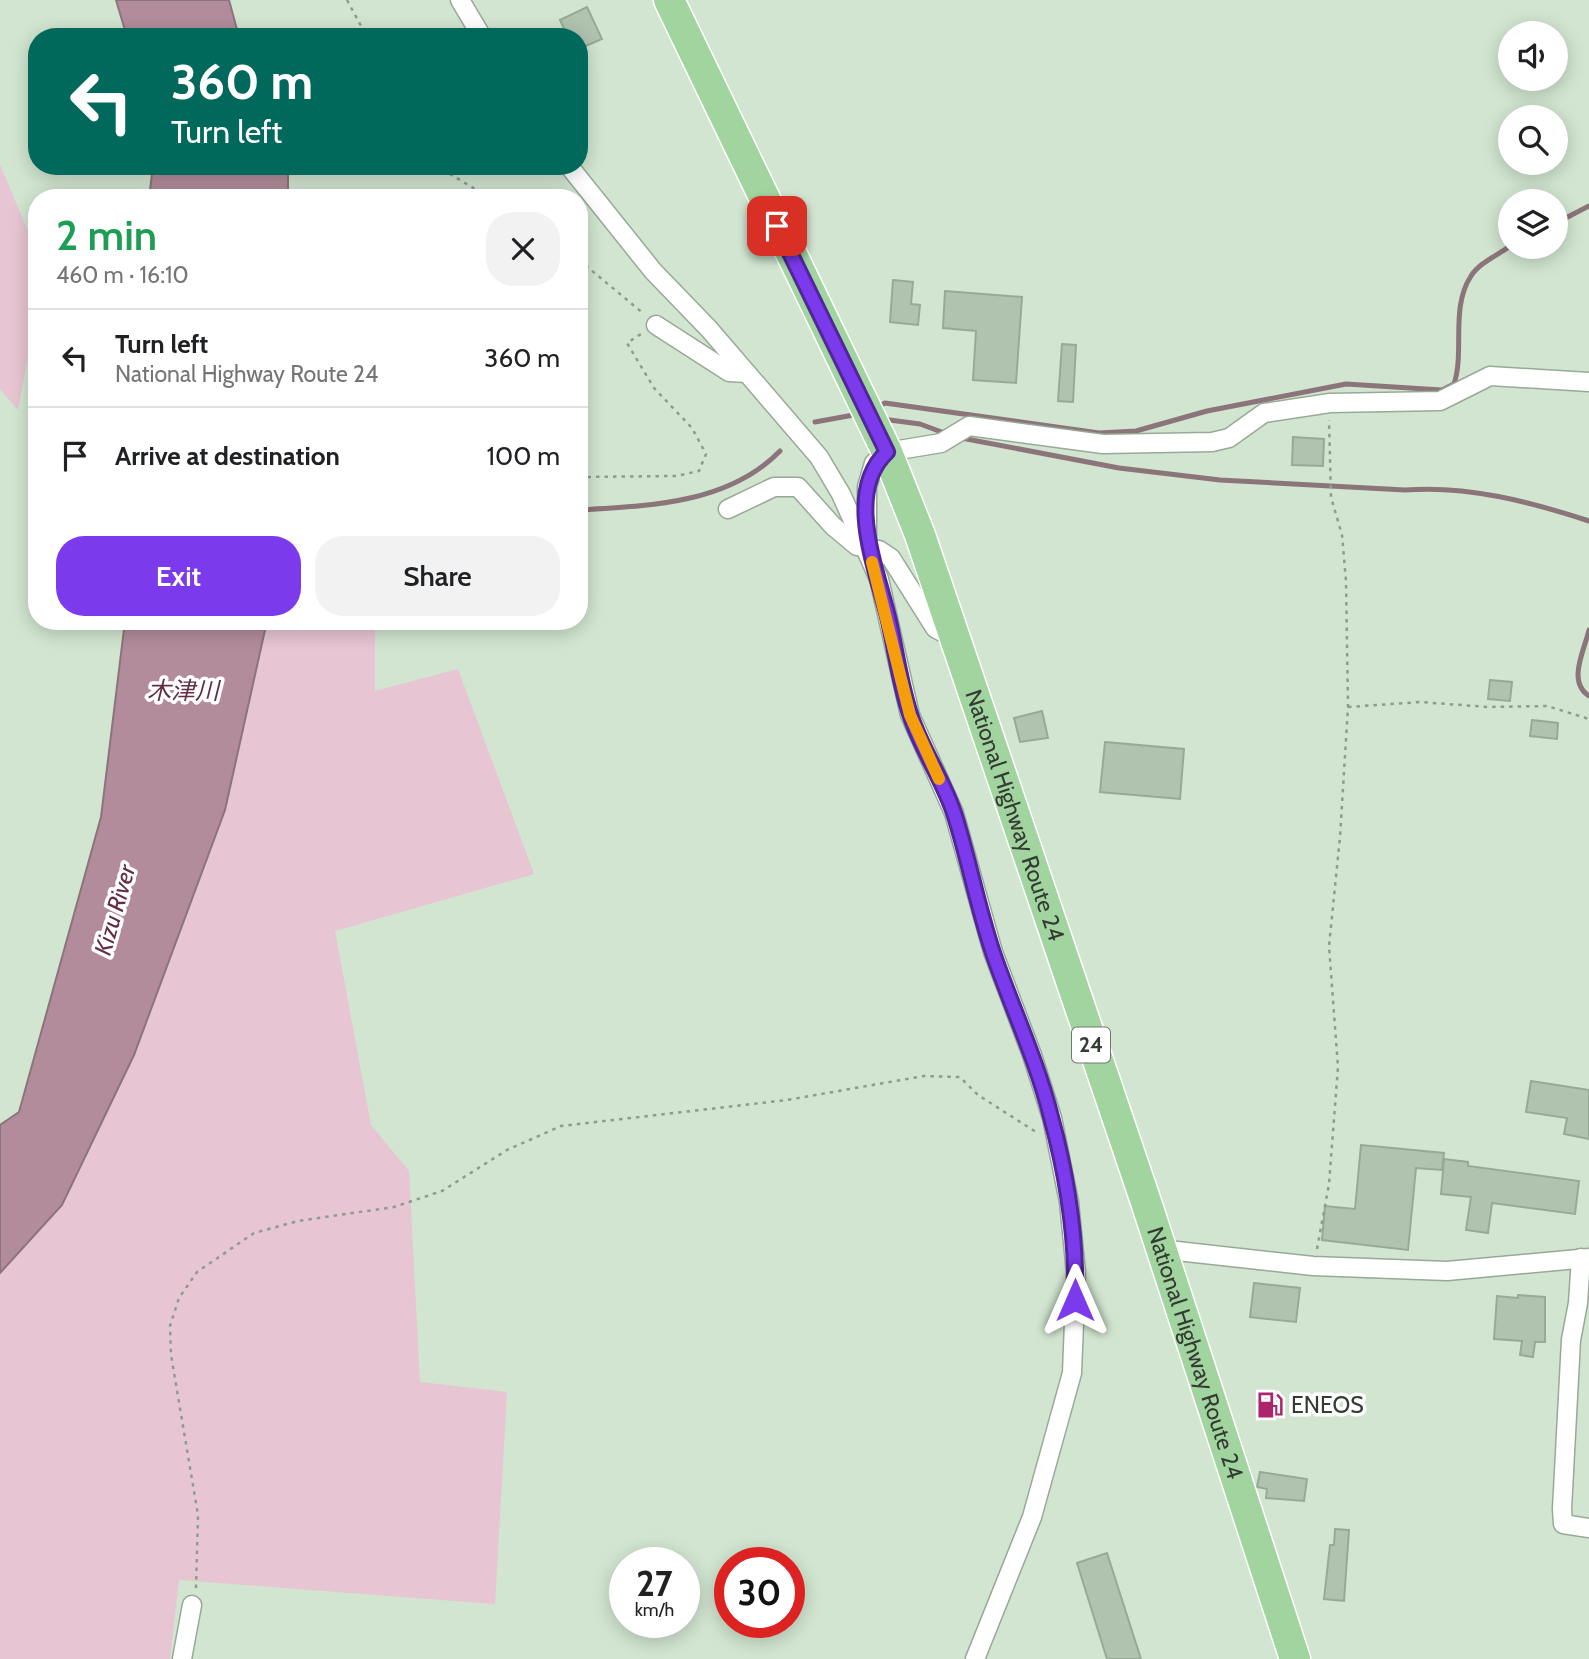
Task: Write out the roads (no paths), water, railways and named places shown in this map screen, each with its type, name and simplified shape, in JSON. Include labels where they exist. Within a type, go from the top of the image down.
[{"type":"highway","name":"National Highway Route 24","points":[[669,0],[883,443],[957,640],[1295,1659]]},
{"type":"street","points":[[460,0],[477,28]]},
{"type":"street","points":[[576,175],[587,189]]},
{"type":"street","points":[[588,190],[653,271],[747,373],[819,457],[841,494],[879,579],[910,715],[954,813],[993,952],[1032,1055],[1057,1143],[1069,1202],[1076,1273],[1072,1373],[1032,1517],[975,1659]]},
{"type":"street","points":[[656,325],[729,372],[747,373]]},
{"type":"street","points":[[867,548],[867,487],[883,443],[941,443],[969,426],[1103,444],[1212,442],[1228,438],[1264,413],[1329,402],[1440,401],[1490,376],[1589,382]]},
{"type":"street","points":[[728,509],[774,487],[798,487],[833,526],[857,546],[878,550],[891,558],[935,628],[957,640]]},
{"type":"street","points":[[1159,1249],[1313,1266],[1447,1271],[1585,1258],[1571,1340],[1562,1509],[1563,1524],[1589,1528]]},
{"type":"street","points":[[182,1659],[192,1605]]},
{"type":"water","points":[[116,0],[229,0],[237,28],[124,28]]},
{"type":"water","points":[[152,175],[288,175],[288,189],[150,189]]},
{"type":"water","name":"木津川","points":[[124,630],[265,630],[225,810],[134,1055],[62,1205],[0,1273],[0,1125],[19,1112],[101,817]]},
{"type":"waterway","points":[[1568,217],[1589,206]]},
{"type":"waterway","points":[[875,408],[885,403],[1099,433],[1136,431],[1207,411],[1346,384],[1442,390],[1454,384],[1457,371],[1459,316],[1465,288],[1479,267],[1498,254]]},
{"type":"waterway","points":[[815,422],[859,414]]},
{"type":"waterway","points":[[882,419],[920,424],[947,434]]},
{"type":"waterway","points":[[956,437],[1119,468],[1220,480],[1452,490],[1498,496],[1589,521]]},
{"type":"waterway","points":[[588,510],[660,504],[712,492],[759,469],[780,451]]},
{"type":"waterway","points":[[1589,630],[1578,675],[1582,690],[1589,696]]},
{"type":"place","name":"ENEOS","points":[[1270,1405]]},
{"type":"water label","name":"Kizu River","points":[[115,910]]}]
